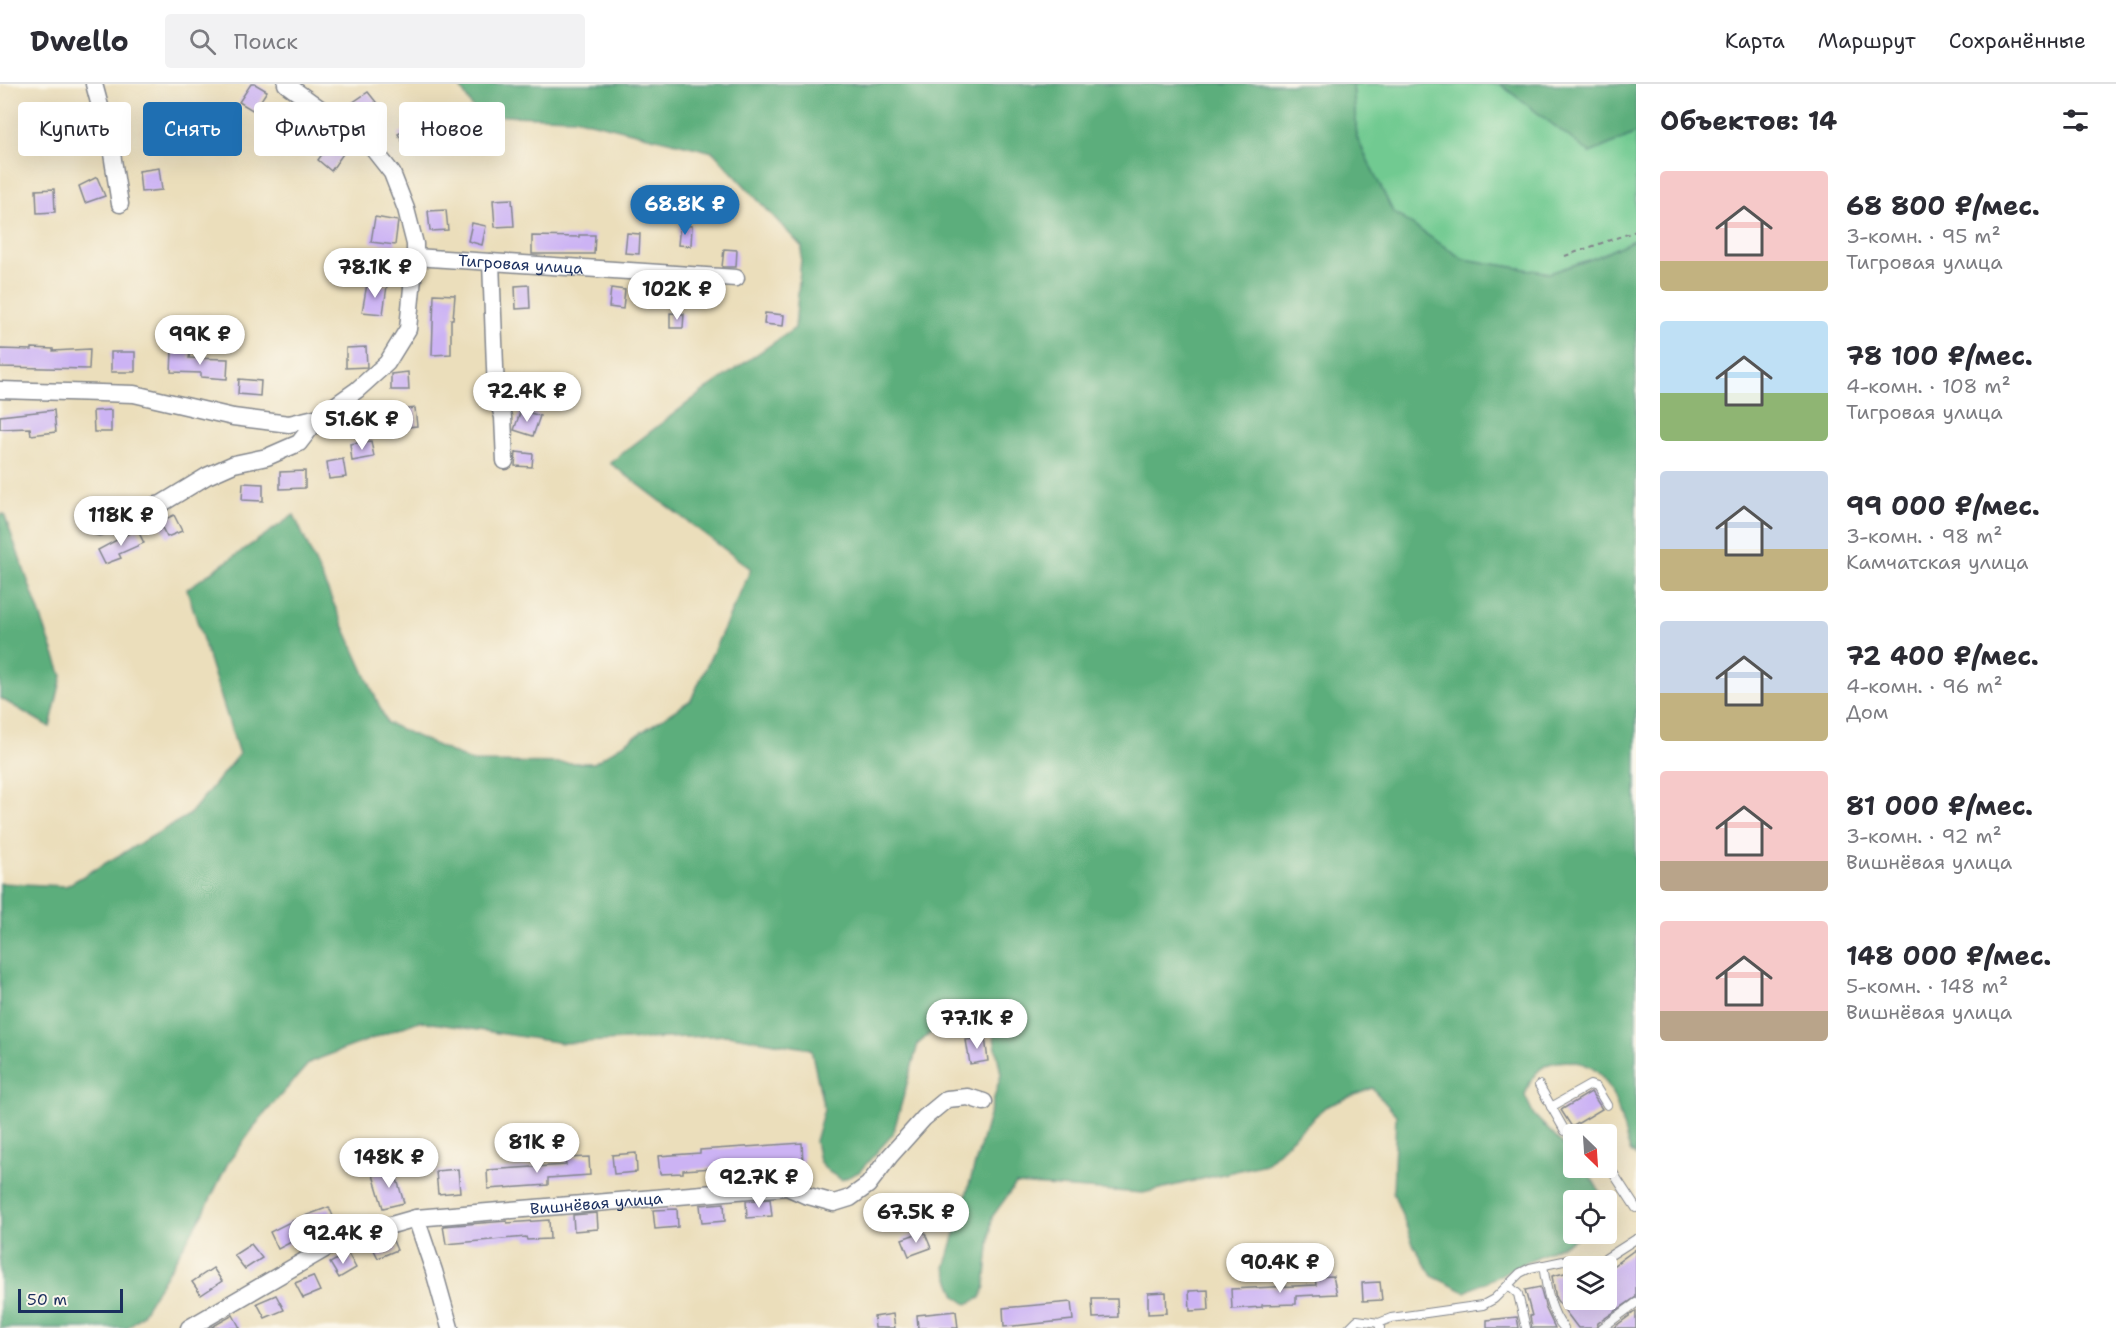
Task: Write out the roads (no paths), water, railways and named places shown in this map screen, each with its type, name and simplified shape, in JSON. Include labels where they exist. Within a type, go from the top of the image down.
[{"type":"street","points":[[94,84],[111,147],[120,204]]},
{"type":"street","points":[[99,527],[140,509],[161,504],[207,476],[234,464],[267,458],[299,443],[319,417],[357,390],[387,363],[408,329],[415,244],[406,209],[392,173],[370,145],[286,84]]},
{"type":"street","name":"Тигровая улица","points":[[415,257],[736,278]]},
{"type":"street","points":[[491,262],[496,393],[503,417],[505,461]]},
{"type":"street","points":[[0,390],[134,393],[233,417],[289,424],[319,417]]},
{"type":"street","name":"Вишнёвая улица","points":[[189,1328],[342,1239],[416,1218],[787,1187],[834,1203],[850,1198],[868,1185],[924,1118],[947,1099],[968,1097],[984,1102]]},
{"type":"street","points":[[416,1218],[450,1328]]},
{"type":"lane","points":[[1539,1085],[1563,1128]]},
{"type":"lane","points":[[1551,1107],[1590,1085],[1596,1087],[1607,1105]]},
{"type":"lane","points":[[1616,1178],[1636,1208]]},
{"type":"lane","points":[[1349,1328],[1357,1320],[1379,1326],[1391,1318],[1483,1305],[1509,1286],[1520,1273],[1530,1268],[1568,1260],[1586,1265],[1600,1262],[1636,1239]]},
{"type":"lane","points":[[1544,1265],[1546,1284],[1556,1314],[1564,1328]]},
{"type":"lane","points":[[1509,1286],[1518,1294],[1526,1328]]},
{"type":"lane","points":[[1602,1328],[1636,1303]]}]
